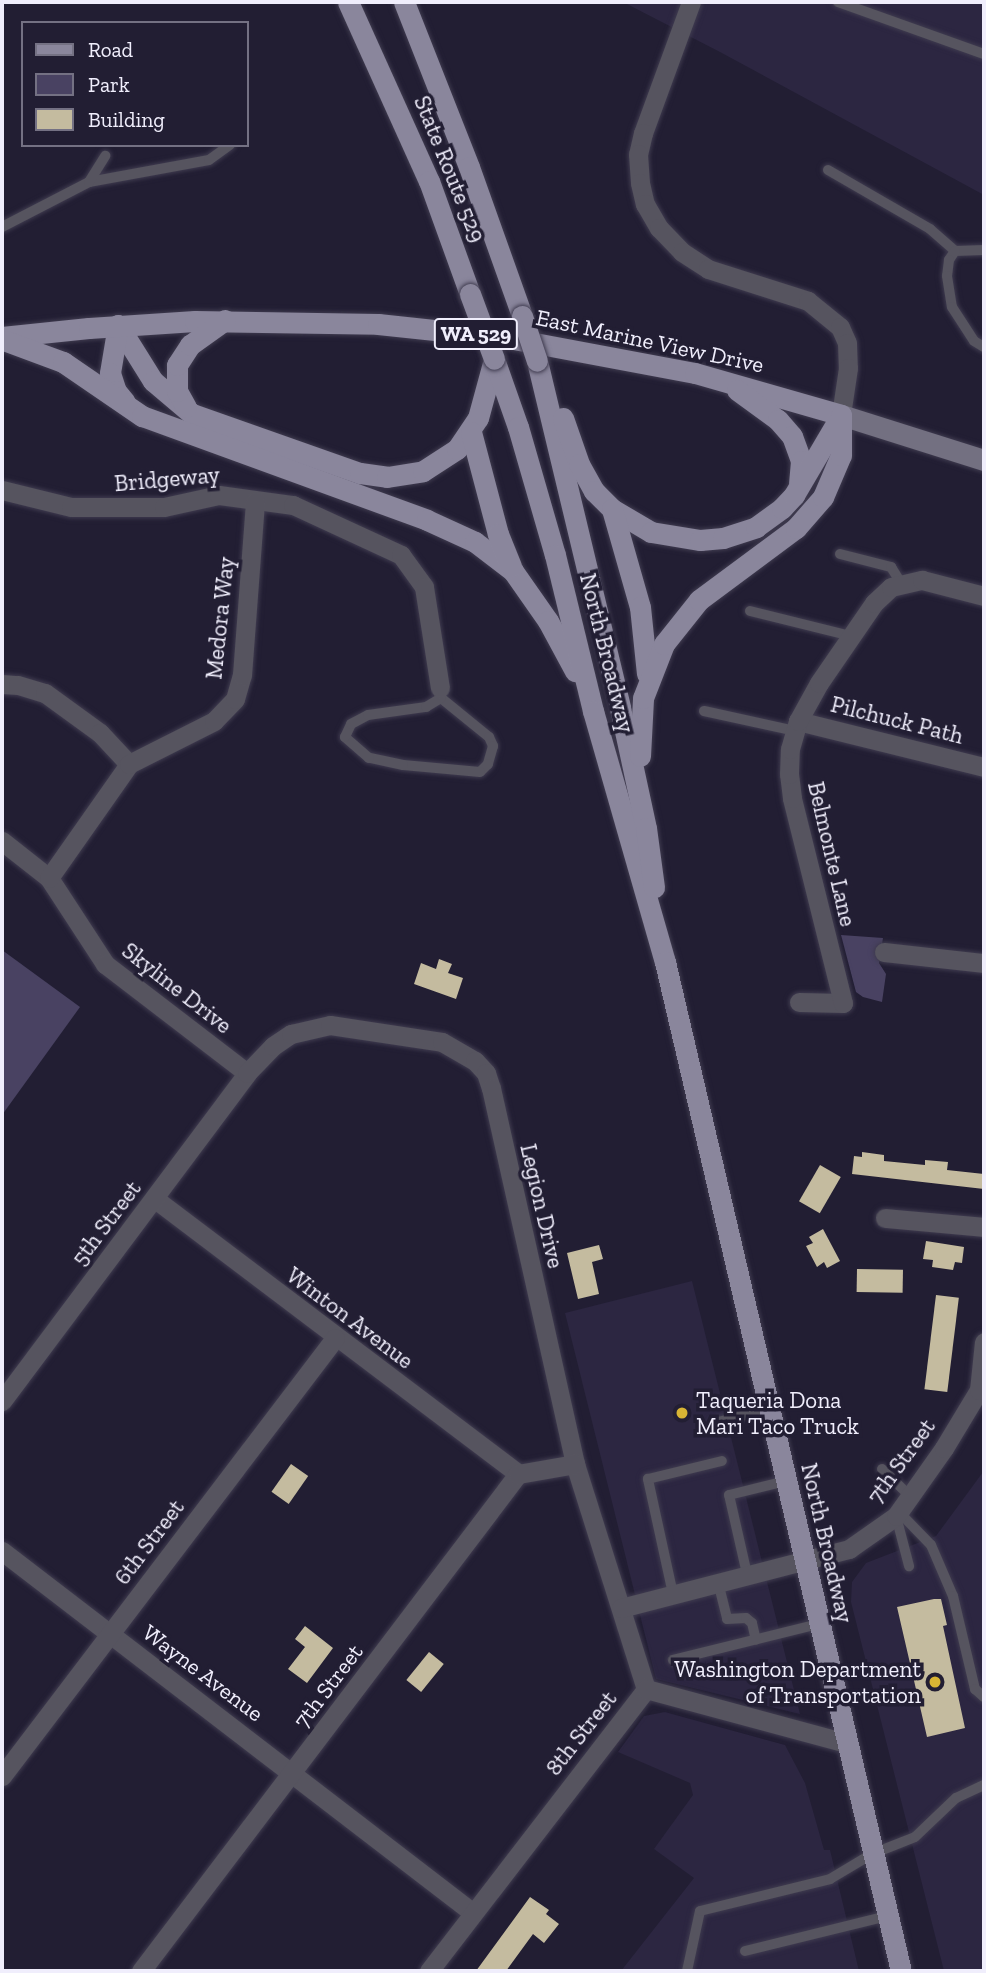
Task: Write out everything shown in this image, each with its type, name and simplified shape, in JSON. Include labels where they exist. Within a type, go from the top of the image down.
[{"type":"main road","name":"State Route 529","points":[[348,2],[429,181],[494,359]]},
{"type":"main road","name":"State Route 529","points":[[404,2],[435,76],[537,361]]},
{"type":"main road","name":"East Marine View Drive","points":[[2,339],[118,325],[225,320],[378,324],[508,338],[724,381],[984,460]]},
{"type":"main road","points":[[192,414],[180,401],[177,391],[177,365],[190,345],[225,320]]},
{"type":"main road","points":[[118,325],[112,357],[112,382],[120,398],[142,416]]},
{"type":"main road","name":"WA 529","points":[[118,325],[153,381],[192,414],[360,473],[387,477],[414,474],[435,466],[457,449],[471,432],[483,403],[494,359]]},
{"type":"main road","points":[[2,339],[38,350],[63,362],[142,416],[445,527],[475,542],[513,572]]},
{"type":"main road","name":"North Broadway","points":[[494,359],[518,427],[548,530],[593,711],[665,962],[901,1971]]},
{"type":"main road","name":"WA 529","points":[[537,361],[561,411],[579,464],[594,491],[612,509],[651,532],[700,540],[723,538],[756,527],[794,495],[801,477],[801,461],[792,436],[778,420],[724,381]]},
{"type":"main road","name":"North Broadway","points":[[537,361],[646,828],[665,962]]},
{"type":"main road","points":[[794,495],[841,415]]},
{"type":"main road","points":[[647,683],[664,644],[699,600],[796,528],[823,497],[841,455],[841,415]]},
{"type":"main road","points":[[471,432],[498,534],[513,572],[553,630],[593,711]]},
{"type":"main road","points":[[612,509],[640,607],[647,683],[639,743],[646,828]]},
{"type":"street","points":[[691,2],[638,154],[645,204],[659,228],[682,252],[708,269],[808,302],[840,327],[847,343],[848,368],[841,415]]},
{"type":"street","name":"Bridgeway","points":[[2,490],[71,507],[106,509],[164,507],[219,495],[293,505],[401,555],[424,587],[440,693]]},
{"type":"street","name":"Medora Way","points":[[49,878],[129,764],[214,721],[235,699],[242,676],[256,501]]},
{"type":"street","points":[[901,583],[922,580],[984,596]]},
{"type":"street","name":"Belmonte Lane","points":[[799,1002],[843,1003],[792,798],[789,774],[797,726],[819,683],[874,603],[891,587],[901,583]]},
{"type":"street","points":[[2,684],[18,685],[45,693],[100,733],[129,764]]},
{"type":"street","name":"Pilchuck Path","points":[[797,726],[984,767]]},
{"type":"street","name":"Skyline Drive","points":[[2,841],[49,878],[104,964],[247,1073]]},
{"type":"street","points":[[884,952],[984,963]]},
{"type":"street","name":"Legion Drive","points":[[247,1073],[273,1046],[291,1034],[330,1025],[442,1042],[475,1061],[486,1073],[575,1464],[646,1689]]},
{"type":"street","name":"5th Street","points":[[2,1401],[247,1073]]},
{"type":"street","name":"Winton Avenue","points":[[155,1199],[335,1338],[518,1474]]},
{"type":"street","points":[[885,1217],[984,1227]]},
{"type":"street","name":"6th Street","points":[[2,1776],[335,1338]]},
{"type":"street","name":"7th Street","points":[[804,1559],[849,1549],[902,1508],[981,1390],[984,1342]]},
{"type":"street","points":[[518,1474],[575,1464]]},
{"type":"street","name":"7th Street","points":[[141,1971],[294,1773],[518,1474]]},
{"type":"street","name":"Wayne Avenue","points":[[2,1551],[472,1912]]},
{"type":"street","points":[[621,1608],[804,1559]]},
{"type":"street","name":"8th Street","points":[[429,1971],[646,1689],[846,1743]]},
{"type":"lane","points":[[838,2],[984,54]]},
{"type":"lane","points":[[2,227],[89,182],[209,160],[227,147]]},
{"type":"lane","points":[[89,182],[105,156]]},
{"type":"lane","points":[[828,170],[930,229],[955,251],[984,250]]},
{"type":"lane","points":[[955,251],[949,260],[947,276],[952,307],[974,341],[984,347]]},
{"type":"lane","points":[[840,554],[891,567],[901,583]]},
{"type":"lane","points":[[750,611],[851,635]]},
{"type":"lane","points":[[440,693],[489,737],[493,746],[488,764],[480,772],[403,765],[369,758],[345,737],[351,724],[368,715],[426,707],[440,693]]},
{"type":"lane","points":[[704,711],[797,726]]},
{"type":"lane","points":[[714,1423],[769,1408]]},
{"type":"lane","points":[[673,1594],[648,1479],[722,1461]]},
{"type":"lane","points":[[882,1469],[902,1508],[931,1545],[953,1596],[975,1689],[984,1697]]},
{"type":"lane","points":[[747,1574],[729,1495],[786,1481]]},
{"type":"lane","points":[[902,1508],[909,1566]]},
{"type":"lane","points":[[718,1582],[727,1619],[746,1618],[752,1622],[756,1640]]},
{"type":"lane","points":[[673,1660],[819,1624]]},
{"type":"lane","points":[[687,1971],[700,1912],[830,1879],[872,1854],[915,1837],[956,1798],[984,1785]]},
{"type":"lane","points":[[745,1951],[887,1916]]},
{"type":"shaded area","points":[[623,2],[984,2],[984,195],[720,52]]},
{"type":"shaded area","points":[[692,1281],[800,1714],[656,1679],[565,1313]]},
{"type":"shaded area","points":[[983,1472],[984,1971],[944,1971],[851,1602],[852,1582],[866,1563],[936,1536]]},
{"type":"shaded area","points":[[665,1712],[785,1745],[805,1783],[824,1850],[830,1850],[859,1971],[621,1971],[694,1878],[654,1849],[693,1795],[690,1783],[618,1752],[644,1716]]},
{"type":"green space","points":[[841,935],[883,938],[879,963],[886,974],[882,1002],[863,997],[856,992]]},
{"type":"green space","points":[[2,950],[80,1007],[2,1115]]},
{"type":"building","points":[[439,959],[452,964],[448,973],[463,978],[456,999],[414,984],[421,963],[436,969]]},
{"type":"building","points":[[862,1152],[884,1155],[884,1161],[925,1165],[925,1160],[948,1162],[947,1170],[984,1174],[984,1189],[852,1174],[854,1156],[862,1157]]},
{"type":"building","points":[[820,1165],[841,1177],[820,1213],[799,1201]]},
{"type":"building","points":[[823,1229],[840,1261],[827,1268],[824,1262],[817,1267],[806,1246],[813,1243],[809,1237]]},
{"type":"building","points":[[926,1241],[964,1247],[962,1263],[955,1262],[953,1270],[932,1267],[933,1260],[923,1259]]},
{"type":"building","points":[[599,1245],[603,1259],[592,1262],[599,1294],[578,1299],[567,1253]]},
{"type":"building","points":[[857,1269],[903,1270],[903,1293],[857,1292]]},
{"type":"building","points":[[936,1295],[959,1298],[947,1392],[924,1389]]},
{"type":"building","points":[[291,1464],[308,1476],[289,1504],[271,1492]]},
{"type":"building","name":"Washington Department of Transportation","points":[[941,1599],[947,1625],[943,1626],[965,1728],[927,1737],[897,1607]]},
{"type":"building","points":[[305,1626],[333,1648],[307,1683],[288,1669],[305,1647],[295,1639]]},
{"type":"building","points":[[429,1652],[444,1664],[421,1692],[406,1680]]},
{"type":"building","points":[[530,1897],[549,1910],[546,1914],[559,1924],[544,1943],[533,1934],[506,1971],[476,1971]]},
{"type":"place","name":"Taqueria Dona Mari Taco Truck","points":[[682,1413]]},
{"type":"place","name":"Washington Department of Transportation","points":[[935,1682]]}]
